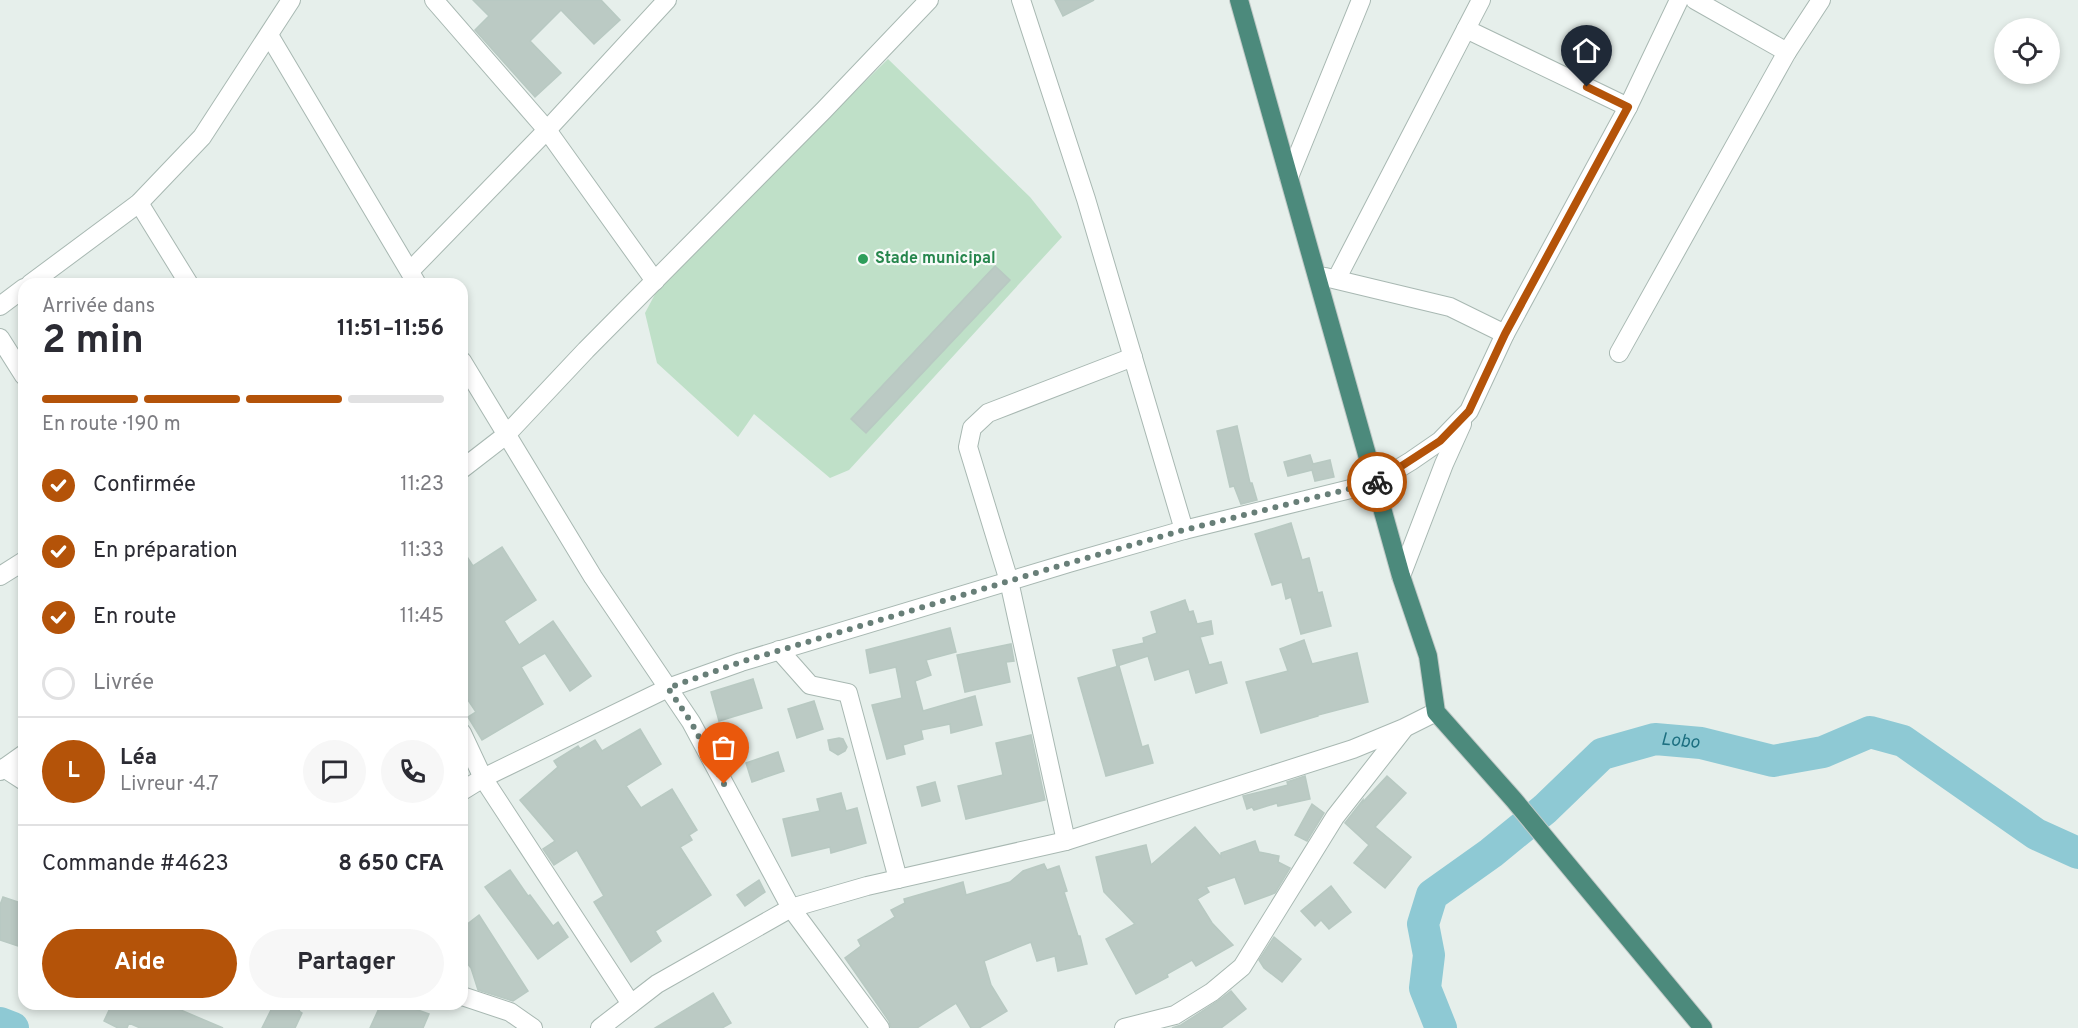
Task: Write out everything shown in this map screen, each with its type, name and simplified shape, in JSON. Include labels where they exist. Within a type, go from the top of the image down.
[{"type":"highway","points":[[1239,0],[1401,576],[1428,656],[1436,712],[1514,801],[1703,1028]]},
{"type":"street","points":[[38,278],[139,203],[202,137],[291,0]]},
{"type":"street","points":[[434,0],[547,130],[655,280]]},
{"type":"street","points":[[269,35],[414,277],[667,0]]},
{"type":"street","points":[[468,464],[506,435],[655,280],[847,87],[929,0]]},
{"type":"street","points":[[1021,0],[1086,198],[1184,530]]},
{"type":"street","points":[[1289,177],[1361,0]]},
{"type":"street","points":[[1337,278],[1481,0]]},
{"type":"street","points":[[1401,576],[1444,464],[1505,334],[1628,107],[1679,0]]},
{"type":"street","points":[[1695,0],[1787,52]]},
{"type":"street","points":[[1619,353],[1787,52],[1821,0]]},
{"type":"street","points":[[1466,29],[1628,107]]},
{"type":"street","points":[[139,203],[185,278]]},
{"type":"street","points":[[1317,276],[1337,278],[1450,308],[1505,334]]},
{"type":"street","points":[[0,306],[18,292]]},
{"type":"street","points":[[0,338],[18,366]]},
{"type":"street","points":[[1066,840],[1009,581],[968,447],[972,428],[988,413],[1133,357]]},
{"type":"street","points":[[468,371],[593,577],[691,722],[791,908],[880,1028]]},
{"type":"street","points":[[468,787],[668,688],[779,650],[1184,530],[1375,483],[1440,441],[1469,411]]},
{"type":"street","points":[[0,576],[18,565]]},
{"type":"street","points":[[779,650],[810,685],[848,693],[898,879]]},
{"type":"street","points":[[600,1028],[657,984],[791,908],[898,879],[1066,840],[1353,749],[1436,712]]},
{"type":"street","points":[[1124,1028],[1175,1015],[1212,992],[1242,966],[1335,817],[1404,728]]},
{"type":"street","points":[[468,746],[483,778],[631,1004]]},
{"type":"street","points":[[18,758],[2,770],[18,778]]},
{"type":"street","points":[[468,998],[510,1012],[533,1028]]},
{"type":"green space","name":"Stade municipal","points":[[888,59],[1030,197],[1062,237],[849,470],[830,478],[754,414],[738,437],[657,363],[645,313],[662,281]]},
{"type":"building","points":[[473,0],[601,0],[620,20],[594,44],[561,10],[530,41],[561,73],[535,97],[475,30],[489,16]]},
{"type":"building","points":[[1055,0],[1094,0],[1063,16]]},
{"type":"building","points":[[995,266],[1010,280],[866,433],[851,419]]},
{"type":"building","points":[[1237,426],[1250,483],[1252,483],[1257,500],[1241,504],[1234,486],[1230,487],[1217,431]]},
{"type":"building","points":[[1310,455],[1313,464],[1330,460],[1334,477],[1315,481],[1312,470],[1288,476],[1284,462]]},
{"type":"building","points":[[1291,523],[1302,560],[1309,558],[1318,593],[1322,592],[1331,626],[1301,634],[1291,597],[1286,599],[1282,582],[1272,585],[1255,534]]},
{"type":"building","points":[[502,547],[536,600],[504,621],[519,645],[553,621],[591,676],[570,691],[545,653],[521,667],[543,704],[482,740],[468,717],[476,712],[468,700],[468,558],[473,566]]},
{"type":"building","points":[[1185,600],[1189,612],[1193,611],[1197,624],[1211,621],[1213,634],[1200,637],[1209,665],[1221,662],[1227,683],[1196,693],[1189,669],[1155,680],[1148,656],[1117,666],[1113,650],[1144,643],[1143,638],[1157,633],[1151,612]]},
{"type":"building","points":[[950,628],[956,652],[926,660],[931,675],[915,681],[923,711],[975,696],[982,725],[951,733],[950,724],[921,730],[923,739],[903,745],[905,754],[887,759],[872,705],[902,698],[896,667],[870,673],[866,650]]},
{"type":"building","points":[[1304,640],[1312,664],[1357,653],[1368,702],[1261,733],[1246,682],[1288,671],[1280,649]]},
{"type":"building","points":[[1011,644],[1014,661],[1006,662],[1010,682],[965,692],[957,655]]},
{"type":"building","points":[[1119,666],[1142,747],[1148,745],[1153,763],[1106,776],[1078,678]]},
{"type":"building","points":[[753,679],[762,708],[719,721],[711,692]]},
{"type":"building","points":[[814,701],[823,729],[797,738],[788,709]]},
{"type":"building","points":[[640,729],[661,764],[626,786],[641,808],[672,789],[697,830],[689,835],[692,840],[680,847],[711,895],[655,931],[661,941],[631,962],[594,902],[604,896],[577,850],[554,865],[543,849],[555,841],[520,800],[558,767],[554,761],[578,746],[580,749],[595,740],[602,751]]},
{"type":"building","points":[[1031,735],[1045,800],[966,819],[958,786],[1003,775],[996,743]]},
{"type":"building","points":[[843,739],[847,747],[838,755],[830,750],[828,740]]},
{"type":"building","points":[[778,752],[784,771],[752,782],[746,763]]},
{"type":"building","points":[[1305,776],[1310,799],[1278,806],[1277,803],[1254,810],[1252,807],[1247,809],[1243,796],[1288,785],[1287,782]]},
{"type":"building","points":[[1387,776],[1406,793],[1375,827],[1411,857],[1385,888],[1354,863],[1369,845],[1345,823],[1363,800],[1363,802]]},
{"type":"building","points":[[935,782],[940,801],[922,806],[917,787]]},
{"type":"building","points":[[841,793],[846,811],[857,808],[866,843],[831,853],[830,847],[792,856],[783,819],[820,811],[817,799]]},
{"type":"building","points":[[1312,804],[1324,813],[1307,841],[1295,835]]},
{"type":"building","points":[[1195,827],[1221,857],[1221,853],[1255,841],[1259,852],[1279,856],[1278,862],[1290,868],[1275,893],[1245,904],[1235,877],[1206,887],[1209,892],[1197,899],[1212,923],[1233,945],[1196,966],[1192,960],[1167,974],[1168,977],[1136,994],[1106,939],[1135,924],[1104,892],[1096,857],[1146,845],[1151,865]]},
{"type":"building","points":[[1044,864],[1047,870],[1059,866],[1067,891],[1064,892],[1078,936],[1080,936],[1087,964],[1058,971],[1055,956],[1037,961],[1031,942],[984,961],[991,985],[1007,1011],[979,1028],[971,1028],[956,1003],[917,1028],[891,1028],[889,1021],[845,958],[861,946],[858,940],[895,917],[891,910],[905,903],[904,899],[963,882],[966,895],[1010,882],[1023,871]]},
{"type":"building","points":[[510,870],[553,926],[558,922],[568,937],[538,959],[485,887]]},
{"type":"building","points":[[759,880],[765,892],[745,906],[737,895]]},
{"type":"building","points":[[1331,886],[1351,912],[1329,929],[1321,920],[1315,926],[1301,911]]},
{"type":"building","points":[[3,897],[18,902],[18,946],[0,940],[0,905]]},
{"type":"building","points":[[479,915],[528,991],[513,1001],[478,990],[468,964],[468,923]]},
{"type":"building","points":[[1274,937],[1301,959],[1282,982],[1264,968],[1259,960]]},
{"type":"building","points":[[1231,991],[1246,1009],[1221,1028],[1172,1028],[1181,1025]]},
{"type":"building","points":[[713,993],[731,1023],[722,1028],[655,1028]]},
{"type":"building","points":[[109,1010],[181,1010],[223,1028],[140,1028],[129,1023],[127,1028],[118,1028],[104,1021]]},
{"type":"building","points":[[271,1010],[300,1010],[302,1013],[295,1028],[262,1028]]},
{"type":"building","points":[[378,1010],[418,1010],[429,1014],[423,1028],[370,1028]]},
{"type":"waterway","name":"Lobo","points":[[1441,1028],[1425,988],[1429,955],[1423,924],[1432,895],[1491,853],[1545,809],[1602,754],[1655,739],[1701,743],[1773,761],[1823,752],[1870,732],[1903,741],[2036,834],[2078,853]]},
{"type":"waterway","name":"Lobo","points":[[0,1023],[13,1028]]},
{"type":"way so far","points":[[724,784],[691,722],[668,688],[741,662],[1069,563],[1184,530],[1377,482]]},
{"type":"place","name":"Stade municipal","points":[[863,259]]},
{"type":"route","points":[[1377,482],[1440,441],[1469,411],[1505,334],[1628,107],[1587,87]]}]
